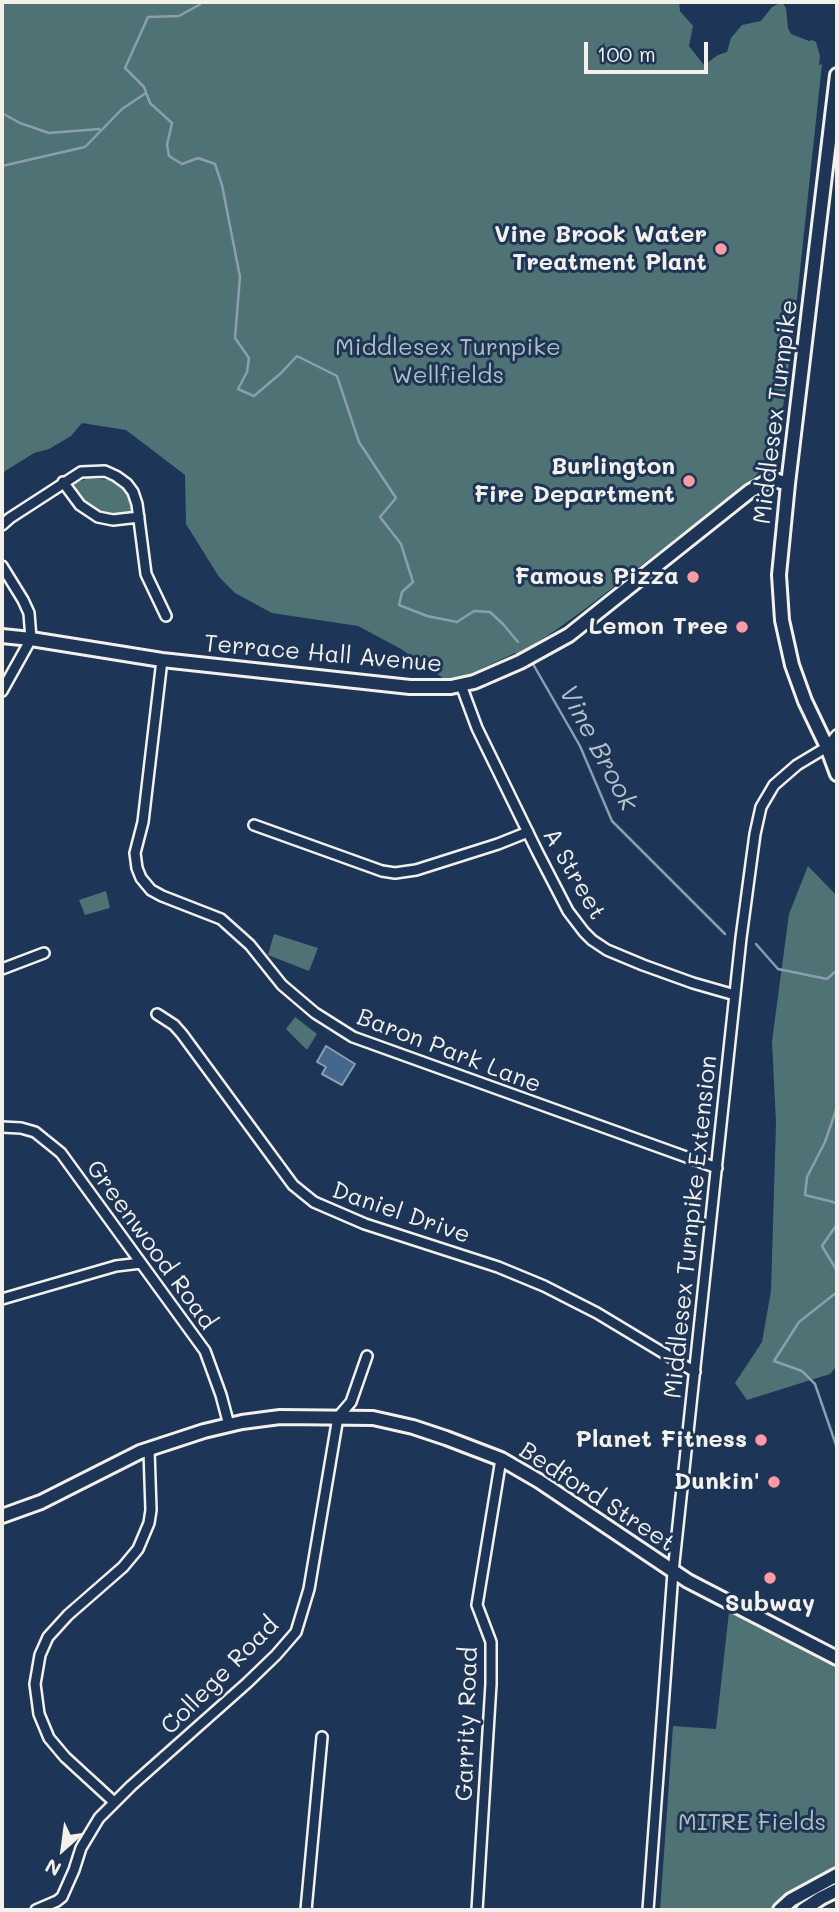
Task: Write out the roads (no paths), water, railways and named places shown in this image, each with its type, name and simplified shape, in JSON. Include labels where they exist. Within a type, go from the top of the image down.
[{"type":"main road","name":"Middlesex Turnpike","points":[[837,75],[779,575],[782,620],[797,681],[814,721],[832,746],[837,760]]},
{"type":"main road","name":"Terrace Hall Avenue","points":[[2,636],[162,660],[410,687],[461,685],[520,662],[569,635],[750,491],[775,480],[788,484]]},
{"type":"main road","name":"Middlesex Turnpike","points":[[832,746],[837,774]]},
{"type":"main road","name":"Bedford Street","points":[[2,1517],[41,1502],[113,1465],[189,1435],[280,1416],[373,1418],[413,1427],[501,1459],[539,1481],[673,1572],[837,1658]]},
{"type":"main road","points":[[780,1910],[791,1900],[837,1875]]},
{"type":"main road","points":[[803,1910],[837,1890]]},
{"type":"street","points":[[2,525],[10,517],[81,472],[105,471],[116,476],[133,492],[146,574],[166,616]]},
{"type":"street","points":[[63,482],[80,505],[98,517],[113,520],[139,517]]},
{"type":"street","points":[[2,566],[29,613],[31,639],[2,691]]},
{"type":"street","name":"Baron Park Lane","points":[[162,660],[143,822],[135,853],[137,868],[146,885],[162,896],[221,919],[250,945],[282,985],[314,1013],[353,1037],[717,1168]]},
{"type":"street","name":"A Street","points":[[461,685],[477,728],[528,832],[568,911],[583,932],[607,950],[643,965],[693,984],[735,995]]},
{"type":"street","name":"Middlesex Turnpike Extension","points":[[648,1910],[673,1572],[755,834],[761,807],[781,778],[797,765],[832,746],[837,735]]},
{"type":"street","points":[[254,825],[382,871],[395,873],[416,870],[528,832]]},
{"type":"street","points":[[2,969],[44,953]]},
{"type":"street","name":"Daniel Drive","points":[[157,1014],[182,1034],[293,1185],[314,1202],[365,1224],[498,1267],[555,1291],[695,1372]]},
{"type":"street","name":"Greenwood Road","points":[[2,1127],[35,1132],[61,1153],[205,1351],[229,1425]]},
{"type":"street","points":[[2,1299],[116,1266],[141,1263]]},
{"type":"street","points":[[338,1417],[351,1402],[368,1356]]},
{"type":"street","name":"College Road","points":[[36,1910],[62,1897],[92,1827],[114,1802],[247,1683],[296,1632],[312,1576],[338,1417]]},
{"type":"street","points":[[114,1802],[65,1757],[49,1738],[42,1726],[37,1707],[36,1676],[40,1655],[48,1637],[68,1615],[123,1567],[138,1549],[149,1523],[151,1510],[149,1450]]},
{"type":"street","name":"Garrity Road","points":[[477,1910],[491,1684],[491,1642],[477,1605],[501,1459]]},
{"type":"street","points":[[306,1910],[322,1737]]},
{"type":"water","points":[[326,1046],[355,1064],[342,1085],[322,1074],[326,1067],[317,1062]]},
{"type":"waterway","name":"Vine Brook","points":[[202,2],[179,16],[148,17],[125,68],[144,87],[150,103],[172,123],[167,145],[169,156],[182,164],[198,158],[215,164],[222,185],[240,277],[235,338],[249,358],[247,372],[238,389],[254,396],[297,356],[337,376],[359,442],[396,498],[380,517],[401,544],[413,582],[402,592],[399,605],[427,616],[457,622],[474,611],[490,612],[518,642]]},
{"type":"waterway","points":[[2,166],[85,147],[122,109],[146,93]]},
{"type":"waterway","points":[[2,113],[20,123],[49,133],[99,129]]},
{"type":"waterway","name":"Vine Brook","points":[[533,664],[580,746],[612,821],[725,934]]},
{"type":"waterway","name":"Vine Brook","points":[[756,944],[778,969],[827,979],[837,970]]},
{"type":"waterway","name":"Vine Brook","points":[[837,1107],[825,1142],[807,1177],[805,1195],[837,1203]]},
{"type":"waterway","name":"Vine Brook","points":[[837,1224],[822,1246],[837,1271]]},
{"type":"waterway","name":"Vine Brook","points":[[837,1292],[799,1322],[774,1361],[802,1371],[815,1384],[837,1448]]},
{"type":"place","name":"Vine Brook Water Treatment Plant","points":[[721,249]]},
{"type":"place","name":"Burlington Fire Department","points":[[689,481]]},
{"type":"place","name":"Famous Pizza","points":[[693,577]]},
{"type":"place","name":"Lemon Tree","points":[[742,627]]},
{"type":"place","name":"Planet Fitness","points":[[761,1440]]},
{"type":"place","name":"Dunkin'","points":[[774,1482]]},
{"type":"place","name":"Subway","points":[[770,1578]]},
{"type":"park label","name":"Middlesex Turnpike Wellfields","points":[[448,362]]},
{"type":"park label","name":"MITRE Fields","points":[[752,1823]]}]
